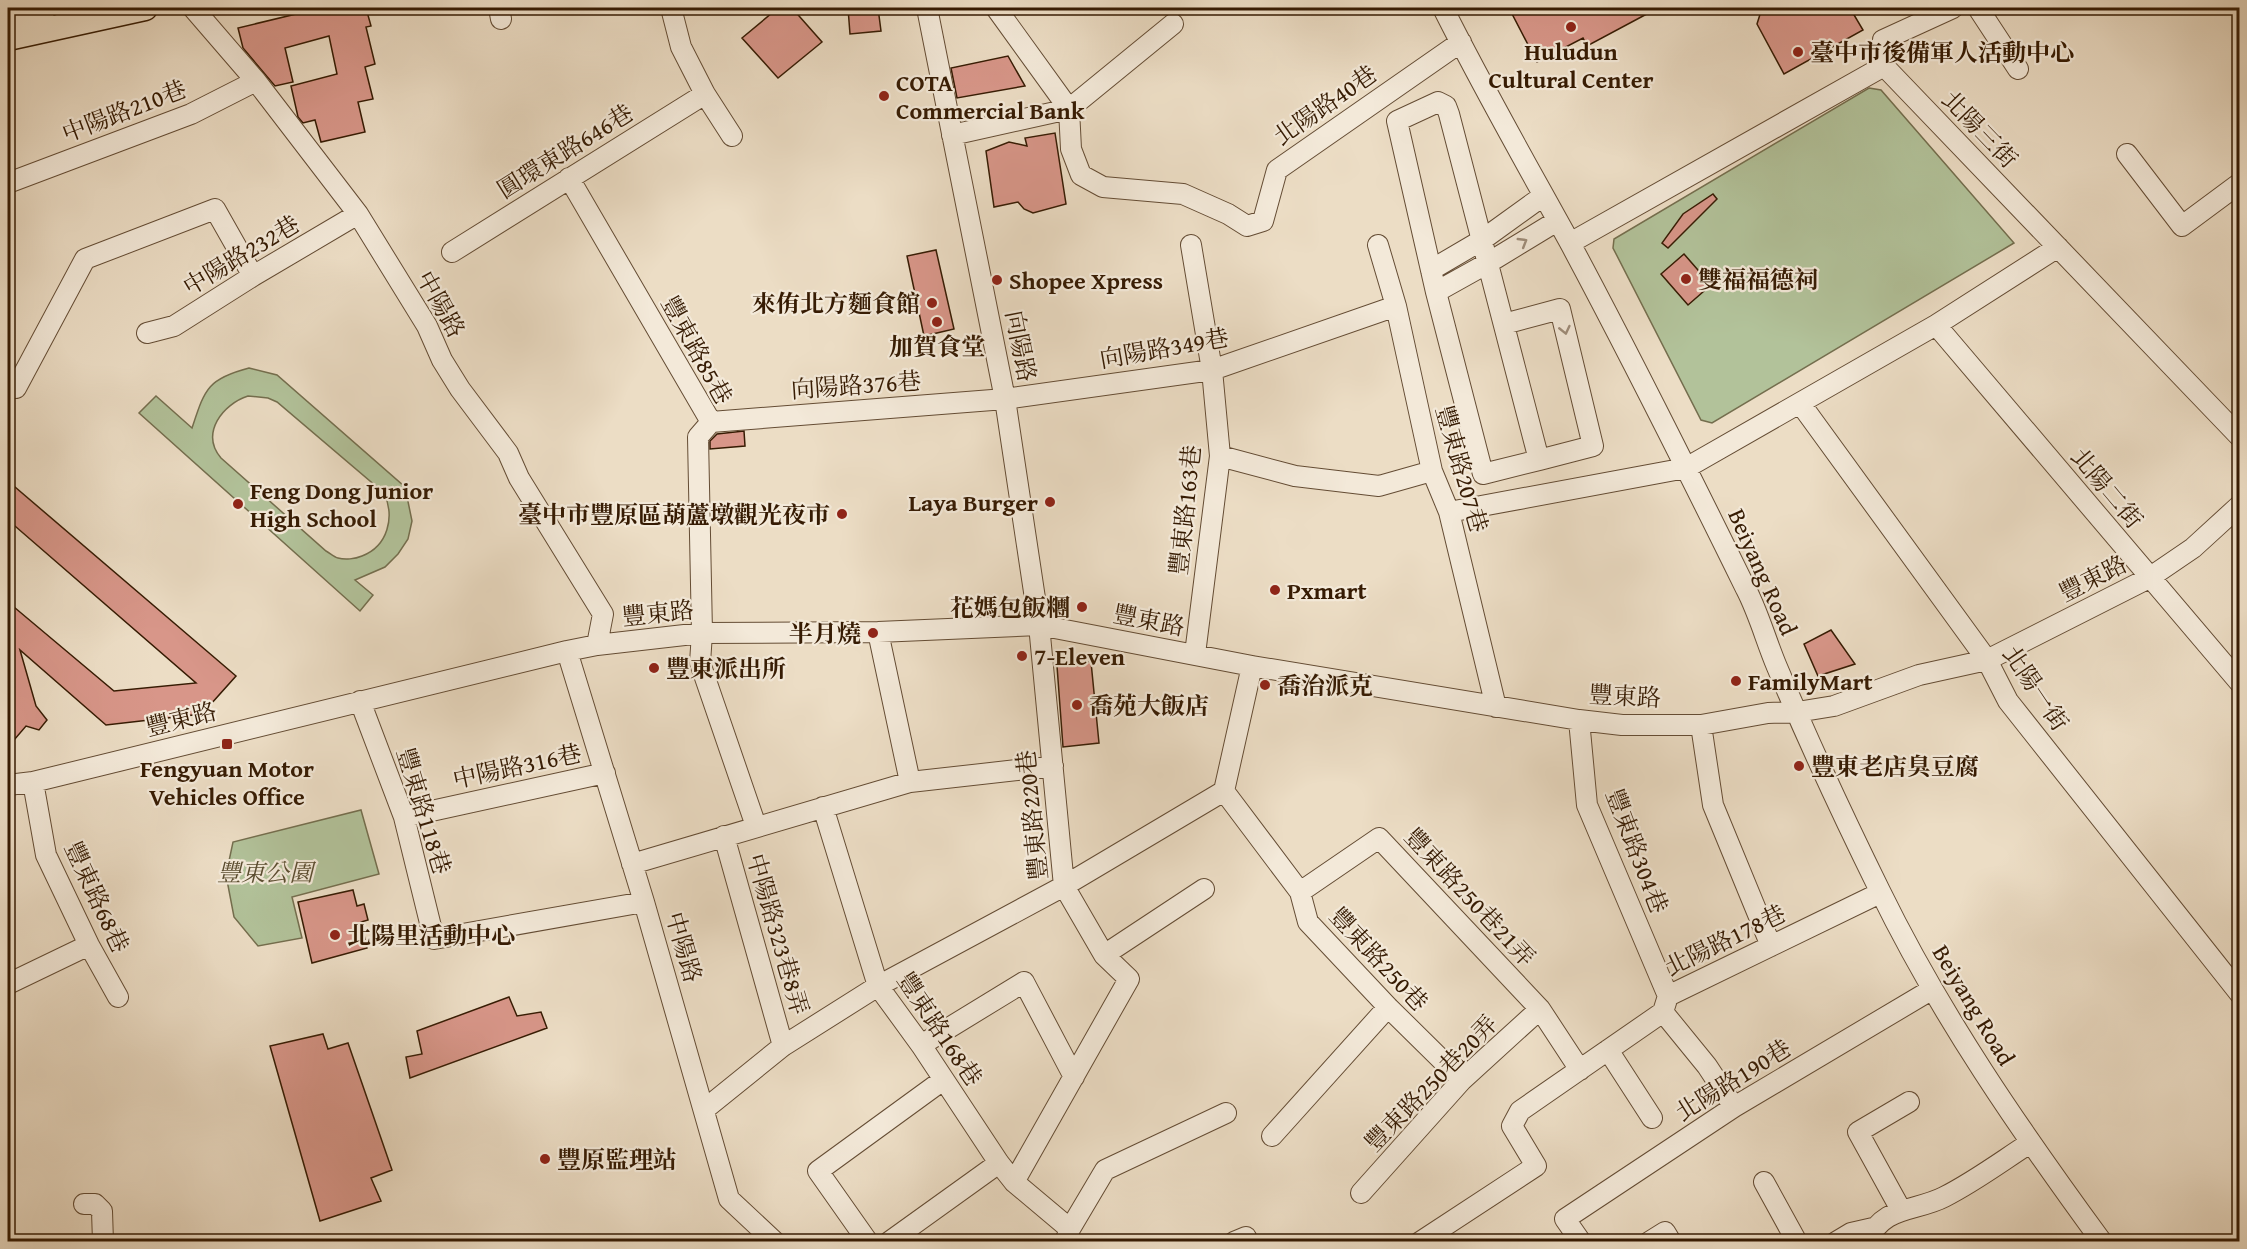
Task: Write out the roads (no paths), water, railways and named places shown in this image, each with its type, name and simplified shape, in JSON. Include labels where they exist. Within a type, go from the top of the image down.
[{"type":"main road","points":[[8,16],[44,8]]},
{"type":"main road","points":[[8,38],[145,8]]},
{"type":"street","name":"中陽路","points":[[193,8],[256,81],[358,214],[427,326],[442,360],[508,453],[519,478],[603,614],[597,645]]},
{"type":"street","points":[[671,8],[681,47],[705,94],[732,136]]},
{"type":"street","name":"向陽路","points":[[927,8],[1005,399],[1039,625]]},
{"type":"street","points":[[996,8],[1070,109]]},
{"type":"street","name":"Beiyang Road","points":[[1443,8],[1570,243],[1686,468],[1752,601],[1797,712],[1880,893],[1931,990],[2030,1143],[2102,1242]]},
{"type":"street","points":[[1570,243],[1884,66],[1884,40],[1916,8]]},
{"type":"street","points":[[1884,40],[1953,8]]},
{"type":"street","points":[[1978,8],[2018,69]]},
{"type":"street","points":[[952,135],[1070,109],[1173,24]]},
{"type":"street","name":"北陽路40巷","points":[[1070,109],[1071,149],[1081,175],[1103,187],[1182,194],[1228,214],[1247,226],[1263,221],[1277,170],[1461,42]]},
{"type":"street","name":"北陽三街","points":[[1884,66],[2240,437]]},
{"type":"street","name":"中陽路210巷","points":[[8,183],[191,114],[256,81]]},
{"type":"street","name":"圓環東路646巷","points":[[452,252],[705,94]]},
{"type":"street","points":[[1504,324],[1560,309],[1593,446],[1539,460],[1483,474],[1436,292],[1397,121],[1438,102],[1446,106],[1449,114],[1539,460]]},
{"type":"street","points":[[2127,154],[2182,226],[2240,183]]},
{"type":"street","name":"豐東路85巷","points":[[569,178],[711,422],[698,437],[702,633]]},
{"type":"street","points":[[1431,270],[1482,240],[1543,196]]},
{"type":"street","points":[[16,388],[85,259],[215,209],[253,276]]},
{"type":"street","name":"中陽路232巷","points":[[147,333],[174,326],[358,214]]},
{"type":"street","points":[[1436,292],[1557,221]]},
{"type":"street","name":"豐東路163巷","points":[[1191,245],[1212,370],[1220,456],[1195,654]]},
{"type":"street","name":"豐東路207巷","points":[[1378,245],[1396,306],[1432,471],[1449,512],[1496,706]]},
{"type":"street","points":[[1449,512],[1686,468],[1936,325],[2058,247]]},
{"type":"street","name":"向陽路349巷","points":[[1005,399],[1212,370],[1396,306]]},
{"type":"street","name":"北陽二街","points":[[1936,325],[2240,684]]},
{"type":"street","name":"向陽路376巷","points":[[711,422],[1005,399]]},
{"type":"street","name":"北陽一街","points":[[1800,403],[1987,660],[2008,701],[2240,994]]},
{"type":"street","points":[[1220,456],[1295,476],[1379,486],[1432,471]]},
{"type":"street","name":"豐東路","points":[[8,785],[33,782],[567,651],[597,645],[702,633],[878,632],[1039,625],[1252,666],[1579,720],[1622,725],[1701,724],[1768,713],[1797,712],[1834,706],[1919,675],[1987,660],[2149,578],[2193,548],[2240,505]]},
{"type":"street","name":"豐東路220巷","points":[[1039,625],[1064,886],[1104,955],[1129,979],[1074,1077]]},
{"type":"street","points":[[878,632],[910,782]]},
{"type":"street","points":[[702,633],[700,663],[756,826]]},
{"type":"street","name":"中陽路","points":[[567,651],[644,902],[729,1199],[775,1242]]},
{"type":"street","points":[[705,1109],[783,1046],[878,986],[1064,886],[1224,791],[1252,666]]},
{"type":"street","name":"豐東路118巷","points":[[360,701],[404,817],[434,939],[644,902]]},
{"type":"street","name":"豐東路304巷","points":[[1579,720],[1587,805],[1666,1004],[1734,1107]]},
{"type":"street","points":[[1701,724],[1713,805],[1771,946]]},
{"type":"street","points":[[632,864],[910,782],[1053,766]]},
{"type":"street","name":"中陽路316巷","points":[[404,817],[605,773]]},
{"type":"street","name":"豐東路68巷","points":[[33,782],[46,855],[89,945],[118,996]]},
{"type":"street","name":"豐東路250巷","points":[[1224,791],[1300,892],[1308,922],[1388,1007],[1462,1080]]},
{"type":"street","name":"豐東路168巷","points":[[823,807],[878,986],[921,1045],[999,1163],[1014,1182],[1067,1235]]},
{"type":"street","name":"中陽路323巷8弄","points":[[724,836],[783,1046]]},
{"type":"street","name":"豐東路250巷21弄","points":[[1300,892],[1379,838],[1540,1009]]},
{"type":"street","points":[[1104,955],[1204,889]]},
{"type":"street","name":"北陽路178巷","points":[[1420,1242],[1536,1166],[1512,1126],[1520,1111],[1608,1050],[1666,1004],[1771,946],[1880,893]]},
{"type":"street","points":[[8,984],[89,945]]},
{"type":"street","points":[[921,1045],[1024,982],[1074,1077],[1014,1182]]},
{"type":"street","name":"北陽路190巷","points":[[1581,1242],[1566,1219],[1734,1107],[1931,990]]},
{"type":"street","points":[[1272,1136],[1388,1007]]},
{"type":"street","points":[[1540,1009],[1580,1070]]},
{"type":"street","name":"豐東路250巷20弄","points":[[1361,1193],[1462,1080],[1540,1009]]},
{"type":"street","points":[[1608,1050],[1652,1118]]},
{"type":"street","points":[[868,1242],[818,1171],[943,1080]]},
{"type":"street","points":[[1901,1210],[1858,1132],[1909,1102]]},
{"type":"street","points":[[1067,1235],[1105,1170],[1226,1113]]},
{"type":"street","points":[[1836,1242],[1851,1233],[1870,1235],[1901,1210],[1942,1198],[2030,1143]]},
{"type":"street","points":[[889,1242],[999,1163]]},
{"type":"street","points":[[1764,1182],[1797,1242]]},
{"type":"street","points":[[84,1204],[95,1204],[102,1211],[103,1242]]},
{"type":"place","name":"Huludun Cultural Center","points":[[1571,27]]},
{"type":"place","name":"臺中市後備軍人活動中心","points":[[1798,52]]},
{"type":"place","name":"COTA Commercial Bank","points":[[884,96]]},
{"type":"place","name":"雙福福德祠","points":[[1686,279]]},
{"type":"place","name":"Shopee Xpress","points":[[997,280]]},
{"type":"place","name":"來侑北方麵食館","points":[[932,303]]},
{"type":"place","name":"加賀食堂","points":[[937,322]]},
{"type":"place","name":"Laya Burger","points":[[1050,502]]},
{"type":"place","name":"Feng Dong Junior High School","points":[[238,504]]},
{"type":"place","name":"臺中市豐原區葫蘆墩觀光夜市","points":[[842,514]]},
{"type":"place","name":"Pxmart","points":[[1275,590]]},
{"type":"place","name":"花媽包飯糰","points":[[1082,607]]},
{"type":"place","name":"半月燒","points":[[873,633]]},
{"type":"place","name":"7-Eleven","points":[[1022,656]]},
{"type":"place","name":"豐東派出所","points":[[654,668]]},
{"type":"place","name":"FamilyMart","points":[[1736,681]]},
{"type":"place","name":"喬治派克","points":[[1265,685]]},
{"type":"place","name":"喬苑大飯店","points":[[1077,705]]},
{"type":"place","name":"Fengyuan Motor Vehicles Office","points":[[227,744]]},
{"type":"place","name":"豐東老店臭豆腐","points":[[1799,766]]},
{"type":"place","name":"北陽里活動中心","points":[[335,935]]},
{"type":"place","name":"豐原監理站","points":[[545,1159]]},
{"type":"park label","name":"豐東公園","points":[[265,872]]}]
